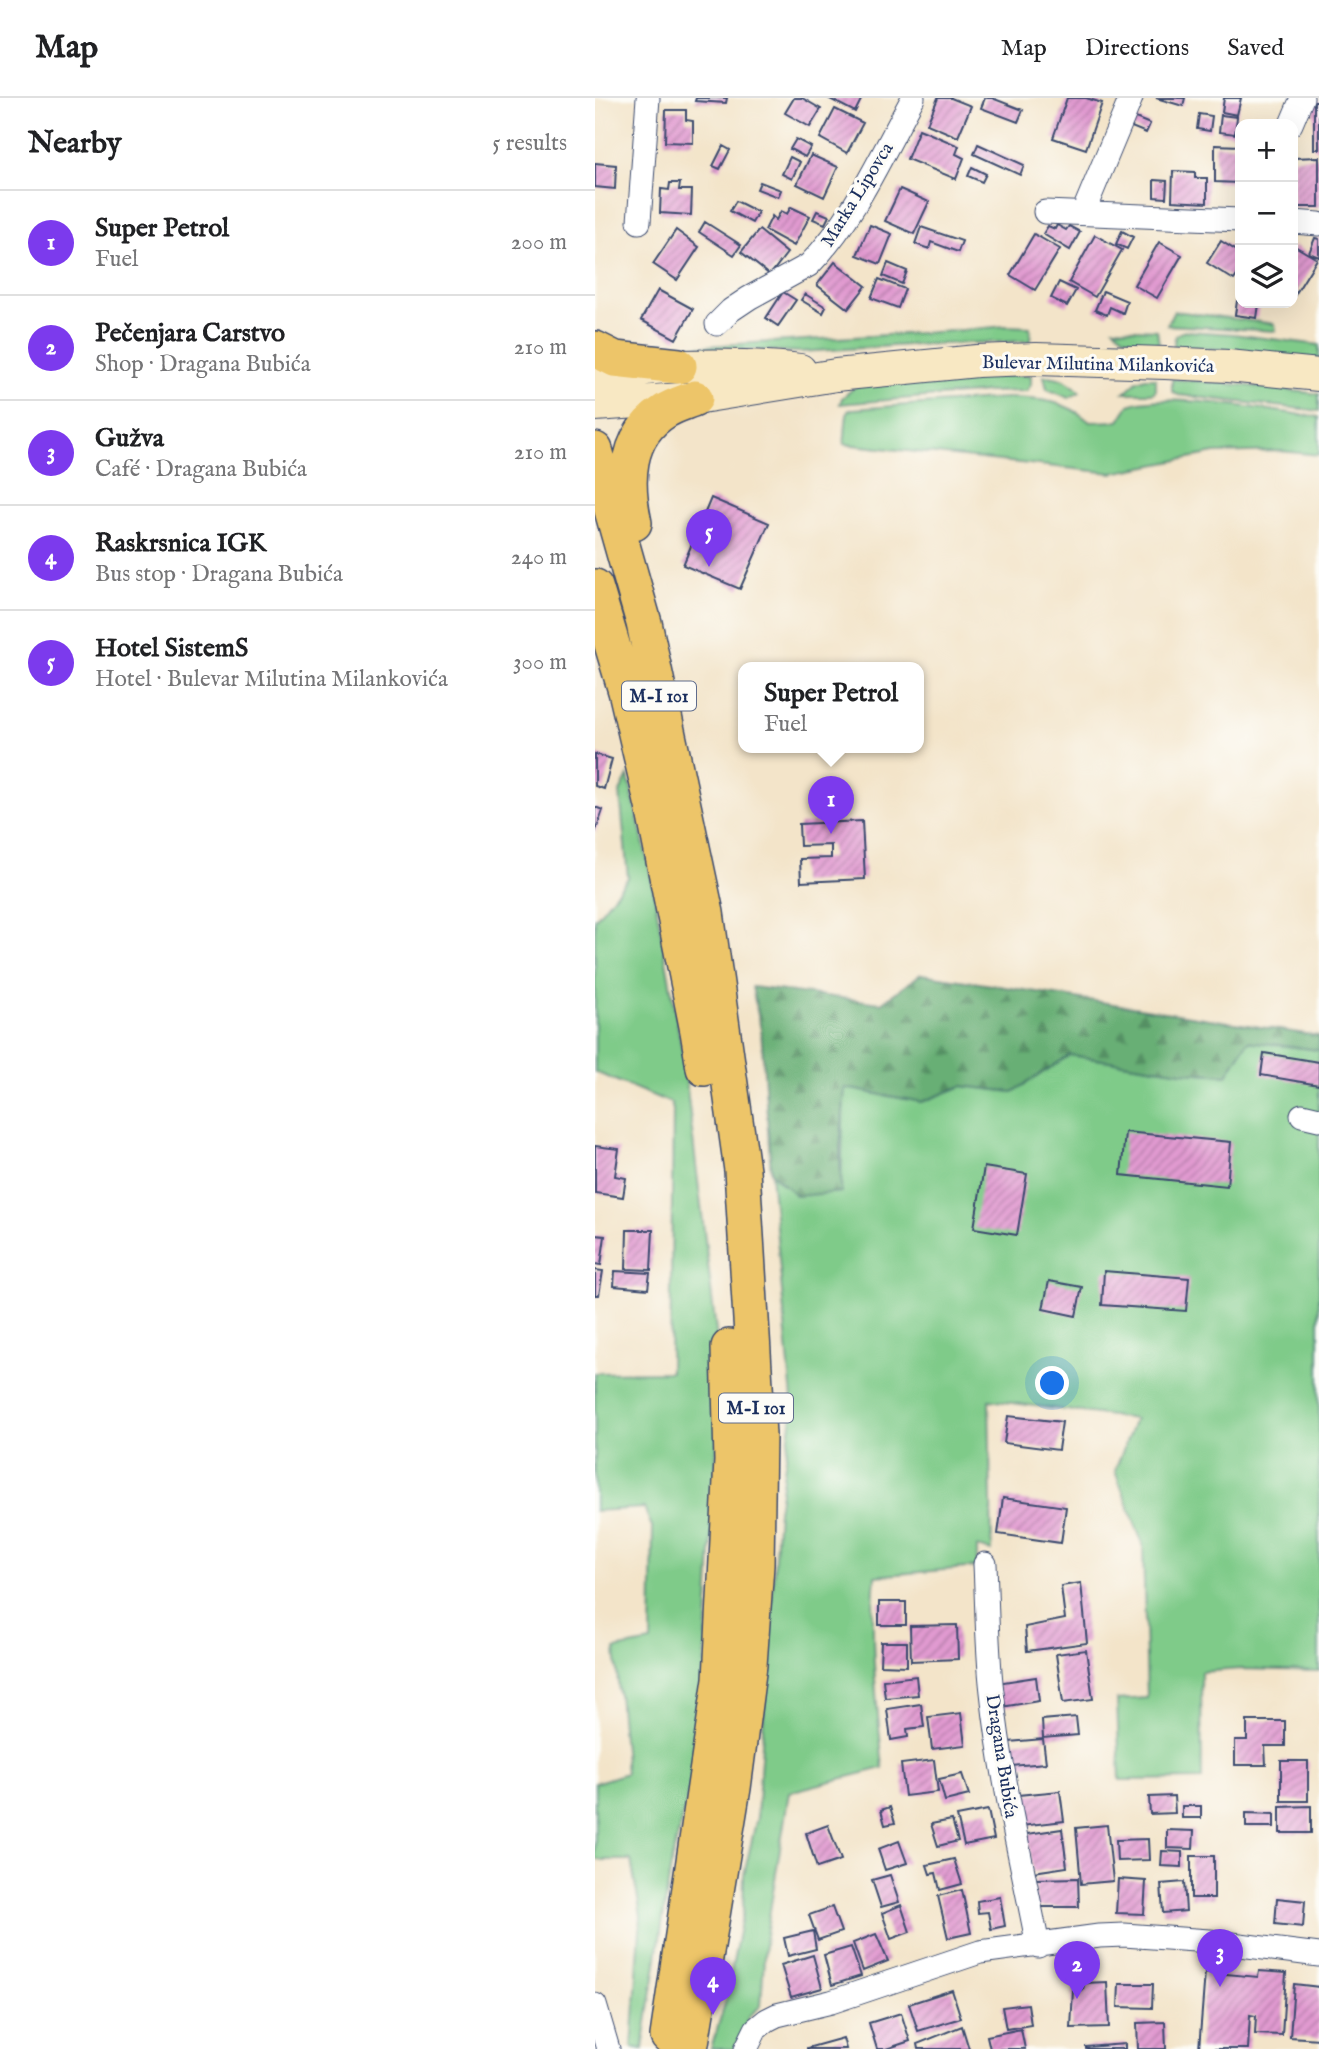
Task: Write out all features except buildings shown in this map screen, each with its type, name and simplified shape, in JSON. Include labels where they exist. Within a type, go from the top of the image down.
[{"type":"main road","points":[[595,349],[615,359],[679,366]]},
{"type":"main road","points":[[644,623],[645,567],[628,494],[629,467],[638,441],[650,424],[665,411],[695,398]]},
{"type":"main road","name":"M-I 101","points":[[595,450],[644,623],[710,940],[742,1170],[758,1435],[756,1552],[749,1665],[731,1801],[690,2049]]},
{"type":"main road","name":"M-I 101","points":[[595,587],[626,691],[647,781],[698,1031],[713,1133],[726,1262],[732,1461],[720,1679],[666,2049]]},
{"type":"street","points":[[639,222],[648,98]]},
{"type":"street","name":"Marka Lipovca","points":[[716,324],[731,310],[809,265],[819,254],[856,200],[913,98]]},
{"type":"street","points":[[1083,213],[1131,98]]},
{"type":"street","points":[[1293,119],[1302,98]]},
{"type":"street","points":[[1045,212],[1235,220]]},
{"type":"street","points":[[1298,222],[1319,223]]},
{"type":"street","name":"Bulevar Milutina Milankovića","points":[[595,405],[695,398],[836,374],[977,361],[1035,359],[1228,366],[1319,375]]},
{"type":"street","name":"Bulevar Milutina Milankovića","points":[[595,375],[679,366],[762,365],[836,374]]},
{"type":"street","name":"Dragana Bubića","points":[[985,1564],[988,1649],[996,1727],[1006,1791],[1038,1946]]},
{"type":"street","points":[[746,2049],[756,2029],[777,2015],[831,2002],[980,1952],[1099,1936],[1151,1936],[1319,1955]]},
{"type":"street","points":[[595,2005],[608,2049]]},
{"type":"green space","points":[[1174,311],[1275,324],[1276,331],[1167,325]]},
{"type":"green space","points":[[1006,326],[1030,327],[1031,341],[800,352],[729,349],[642,354],[615,348],[620,342],[656,349]]},
{"type":"green space","points":[[1114,328],[1157,330],[1159,344],[1135,341]]},
{"type":"green space","points":[[1186,331],[1319,345],[1319,360],[1174,346],[1176,336]]},
{"type":"green space","points":[[1031,375],[1031,384],[1027,391],[840,404],[842,398],[856,386]]},
{"type":"green space","points":[[1044,376],[1063,380],[1080,392],[1069,398],[1047,389]]},
{"type":"green space","points":[[1156,378],[1156,390],[1153,393],[1124,393],[1137,381]]},
{"type":"green space","points":[[1172,379],[1319,394],[1319,411],[1178,395],[1172,391]]},
{"type":"green space","points":[[1006,398],[1051,402],[1071,409],[1090,422],[1119,421],[1129,405],[1168,400],[1319,417],[1319,455],[1280,451],[1215,453],[1112,473],[844,444],[848,411],[853,409]]},
{"type":"green space","points":[[628,776],[650,871],[683,1056],[721,1373],[700,1747],[672,1859],[643,2049],[632,2047],[641,1916],[631,1860],[595,1860],[595,1783],[626,1773],[615,1649],[651,1642],[653,1529],[644,1508],[595,1511],[595,1373],[670,1372],[673,1110],[671,1103],[595,1072],[595,919],[628,878],[620,792]]},
{"type":"green space","points":[[921,974],[1319,1036],[1319,1050],[1248,1041],[1227,1075],[1182,1072],[1070,1055],[1013,1092],[962,1086],[922,1102],[845,1088],[840,1149],[841,1192],[797,1196],[771,1173],[761,1029],[752,987],[881,1003]]},
{"type":"green space","points":[[1248,1041],[1319,1050],[1319,1671],[1241,1669],[1201,1672],[1202,1779],[1120,1780],[1117,1700],[1147,1698],[1143,1545],[1115,1471],[1135,1419],[989,1400],[992,1551],[977,1547],[977,1567],[875,1576],[873,1648],[883,1768],[789,1792],[765,1942],[761,2006],[749,2016],[735,2049],[711,2049],[725,2003],[743,1911],[744,1875],[757,1817],[778,1511],[793,1410],[771,1173],[797,1195],[841,1192],[844,1088],[922,1102],[962,1086],[1013,1092],[1070,1055],[1182,1072],[1227,1075]]},
{"type":"place","name":"Hotel SistemS","points":[[709,567]]},
{"type":"place","name":"Super Petrol","points":[[831,834]]},
{"type":"place","name":"Gužva","points":[[1220,1987]]},
{"type":"place","name":"Pečenjara Carstvo","points":[[1077,1999]]},
{"type":"place","name":"Raskrsnica IGK","points":[[713,2015]]}]
